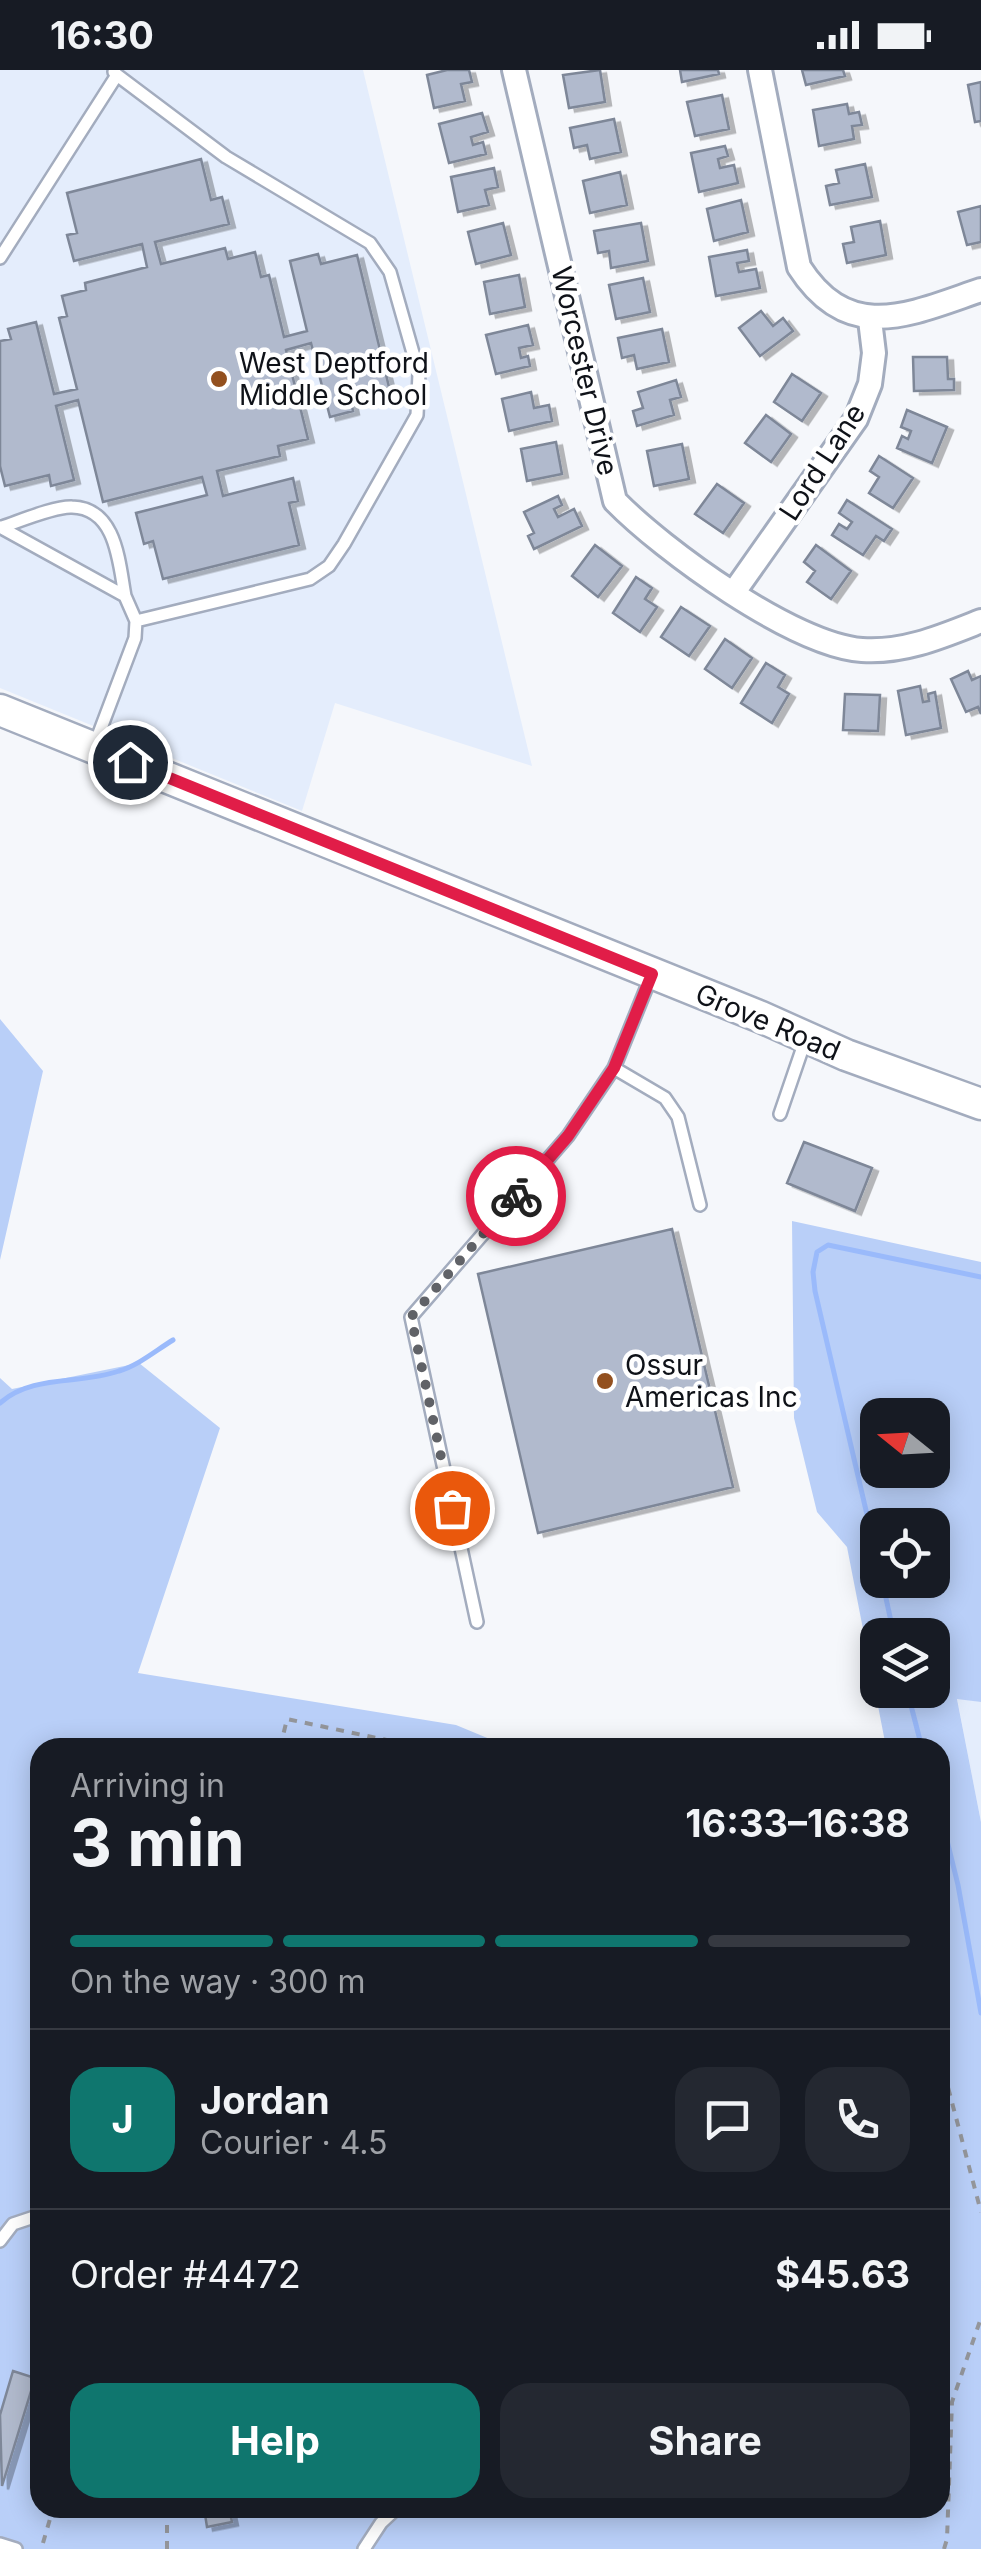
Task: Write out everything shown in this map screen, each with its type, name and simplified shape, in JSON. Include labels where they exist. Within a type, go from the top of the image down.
[{"type":"main road","name":"Grove Road","points":[[0,710],[806,1038],[981,1104]]},
{"type":"street","name":"Worcester Drive","points":[[514,70],[615,501],[644,530],[734,592],[780,623],[818,640],[860,650],[898,649],[981,621]]},
{"type":"street","points":[[760,70],[799,267],[811,286],[828,301],[870,320],[908,315],[981,290]]},
{"type":"street","name":"Lord Lane","points":[[734,592],[856,419],[870,384],[874,353],[870,320]]},
{"type":"lane","points":[[0,258],[114,72],[226,157],[370,243],[390,272],[419,374],[416,415],[328,566],[310,579],[136,620]]},
{"type":"lane","points":[[1,526],[72,507],[100,519],[116,544],[125,596],[136,620],[135,638],[94,748]]},
{"type":"lane","points":[[1,526],[125,596]]},
{"type":"lane","points":[[477,1622],[411,1317],[568,1136],[614,1068],[652,974]]},
{"type":"lane","points":[[780,1114],[806,1038]]},
{"type":"lane","points":[[614,1068],[665,1098],[678,1117],[700,1205]]},
{"type":"lane","points":[[0,2241],[13,2224],[30,2218]]},
{"type":"lane","points":[[364,2549],[387,2518]]},
{"type":"lane","points":[[0,2544],[16,2549]]},
{"type":"path","points":[[282,1738],[287,1719],[377,1738]]},
{"type":"path","points":[[950,2095],[981,2212]]},
{"type":"path","points":[[950,2457],[952,2402],[981,2318]]},
{"type":"path","points":[[43,2543],[50,2518]]},
{"type":"path","points":[[168,2518],[168,2549]]},
{"type":"path","points":[[944,2549],[948,2518]]},
{"type":"shaded area","name":"West Deptford Middle School","points":[[0,70],[363,70],[532,766],[335,703],[302,811],[0,688]]},
{"type":"shaded area","points":[[0,1019],[43,1071],[0,1260]]},
{"type":"shaded area","points":[[792,1221],[981,1262],[981,1702],[957,1699],[981,1822],[981,2549],[0,2549],[0,1378],[12,1389],[139,1363],[220,1428],[138,1673],[456,1725],[487,1738],[30,1738],[30,2518],[950,2518],[950,1738],[884,1738],[878,1708],[950,1708],[950,1618],[861,1618],[847,1547],[817,1512],[794,1418]]},
{"type":"shaded area","points":[[957,1698],[981,1702],[981,1822]]},
{"type":"building","points":[[469,70],[472,82],[461,84],[465,101],[434,108],[427,75]]},
{"type":"building","points":[[600,70],[605,102],[569,108],[563,75]]},
{"type":"building","points":[[680,70],[718,70],[719,74],[682,82]]},
{"type":"building","points":[[802,70],[843,70],[845,76],[806,85]]},
{"type":"building","points":[[981,82],[981,121],[975,122],[968,85]]},
{"type":"building","points":[[722,95],[729,129],[695,136],[687,102]]},
{"type":"building","points":[[847,104],[849,114],[859,112],[862,125],[852,126],[854,139],[819,146],[813,110]]},
{"type":"building","points":[[482,113],[488,132],[471,137],[473,145],[483,142],[486,154],[449,163],[439,124]]},
{"type":"building","points":[[614,119],[621,152],[590,159],[587,145],[574,148],[570,128]]},
{"type":"building","points":[[725,146],[728,156],[718,159],[720,168],[734,165],[738,183],[699,192],[691,153]]},
{"type":"building","name":"West Deptford Middle School","points":[[201,159],[211,200],[222,197],[229,224],[155,242],[161,264],[225,248],[228,259],[255,252],[261,277],[269,275],[284,337],[307,331],[290,261],[318,254],[321,264],[357,255],[389,387],[350,397],[353,411],[330,417],[311,343],[286,350],[308,439],[278,446],[280,456],[217,471],[223,496],[293,478],[298,501],[289,503],[299,545],[163,579],[153,541],[144,544],[136,513],[207,495],[202,477],[103,502],[78,400],[56,406],[74,480],[51,486],[49,475],[5,486],[0,466],[0,341],[11,339],[8,329],[36,322],[54,394],[77,389],[59,318],[67,316],[62,296],[86,290],[85,283],[147,267],[142,244],[74,261],[67,235],[77,233],[67,193]]},
{"type":"building","points":[[865,164],[872,197],[830,205],[826,186],[839,183],[836,170]]},
{"type":"building","points":[[494,168],[498,187],[485,190],[489,205],[458,212],[451,177]]},
{"type":"building","points":[[620,172],[627,205],[590,213],[583,181]]},
{"type":"building","points":[[741,200],[748,232],[714,241],[707,209]]},
{"type":"building","points":[[981,206],[981,242],[967,245],[958,212]]},
{"type":"building","points":[[880,221],[886,255],[847,263],[843,244],[854,242],[851,227]]},
{"type":"building","points":[[503,223],[511,255],[476,264],[468,232]]},
{"type":"building","points":[[641,223],[648,261],[611,268],[609,251],[598,253],[594,231]]},
{"type":"building","points":[[747,250],[749,261],[737,263],[739,272],[756,269],[760,288],[716,296],[709,257]]},
{"type":"building","points":[[519,275],[525,307],[490,314],[484,282]]},
{"type":"building","points":[[643,278],[650,312],[616,319],[609,285]]},
{"type":"building","points":[[761,311],[773,326],[783,318],[793,331],[760,356],[739,328]]},
{"type":"building","points":[[528,325],[533,345],[519,348],[521,358],[528,356],[530,366],[496,374],[486,335]]},
{"type":"building","points":[[662,329],[669,362],[637,369],[634,355],[622,358],[618,338]]},
{"type":"building","points":[[913,357],[947,357],[948,379],[954,379],[954,390],[914,391]]},
{"type":"building","points":[[792,374],[821,393],[802,421],[774,402]]},
{"type":"building","points":[[676,380],[681,397],[670,400],[674,415],[637,426],[633,411],[643,408],[638,392]]},
{"type":"building","points":[[531,392],[534,408],[549,405],[552,421],[509,431],[502,399]]},
{"type":"building","points":[[907,410],[947,427],[932,463],[897,448],[902,436],[908,439],[911,431],[901,427]]},
{"type":"building","points":[[766,415],[791,434],[771,462],[745,443]]},
{"type":"building","points":[[556,442],[562,474],[527,481],[521,449]]},
{"type":"building","points":[[682,444],[689,479],[654,486],[647,451]]},
{"type":"building","points":[[879,456],[913,478],[893,508],[869,493],[879,477],[870,471]]},
{"type":"building","points":[[717,484],[744,503],[723,533],[695,514]]},
{"type":"building","points":[[558,496],[562,505],[554,509],[558,517],[574,509],[582,526],[534,549],[528,536],[534,533],[524,512]]},
{"type":"building","points":[[847,500],[892,529],[884,541],[876,536],[863,555],[832,535],[839,524],[847,529],[852,522],[839,513]]},
{"type":"building","points":[[595,545],[622,566],[598,597],[572,576]]},
{"type":"building","points":[[816,545],[851,571],[831,599],[807,582],[815,571],[804,562]]},
{"type":"building","points":[[636,577],[652,588],[645,599],[657,607],[640,632],[613,613]]},
{"type":"building","points":[[681,607],[710,626],[689,656],[661,637]]},
{"type":"building","points":[[725,639],[752,658],[732,688],[705,669]]},
{"type":"building","points":[[766,663],[785,675],[778,687],[789,694],[772,723],[741,703]]},
{"type":"building","points":[[968,671],[972,680],[981,676],[981,714],[978,707],[966,712],[951,679]]},
{"type":"building","points":[[920,686],[923,702],[929,701],[928,694],[935,692],[941,728],[906,735],[898,691]]},
{"type":"building","points":[[845,694],[880,695],[878,731],[843,730]]},
{"type":"building","points":[[804,1142],[872,1168],[855,1211],[787,1183]]},
{"type":"building","name":"Ossur Americas Inc","points":[[672,1229],[733,1487],[538,1533],[478,1274]]},
{"type":"building","points":[[13,2371],[30,2376],[30,2394],[2,2486],[0,2415]]},
{"type":"building","points":[[206,2518],[231,2518],[232,2522],[207,2527]]},
{"type":"waterway","points":[[865,1508],[815,1291],[817,1252],[828,1245],[981,1277]]},
{"type":"waterway","points":[[0,1403],[27,1388],[126,1368],[173,1340]]},
{"type":"waterway","points":[[886,1598],[890,1618]]},
{"type":"waterway","points":[[912,1708],[919,1738]]},
{"type":"waterway","points":[[950,1853],[981,2013]]},
{"type":"way so far","points":[[452,1508],[411,1317],[516,1196]]},
{"type":"place","name":"West Deptford Middle School","points":[[219,379]]},
{"type":"place","name":"Ossur Americas Inc","points":[[605,1381]]},
{"type":"route","points":[[130,762],[652,974],[614,1068],[568,1136],[516,1196]]}]
